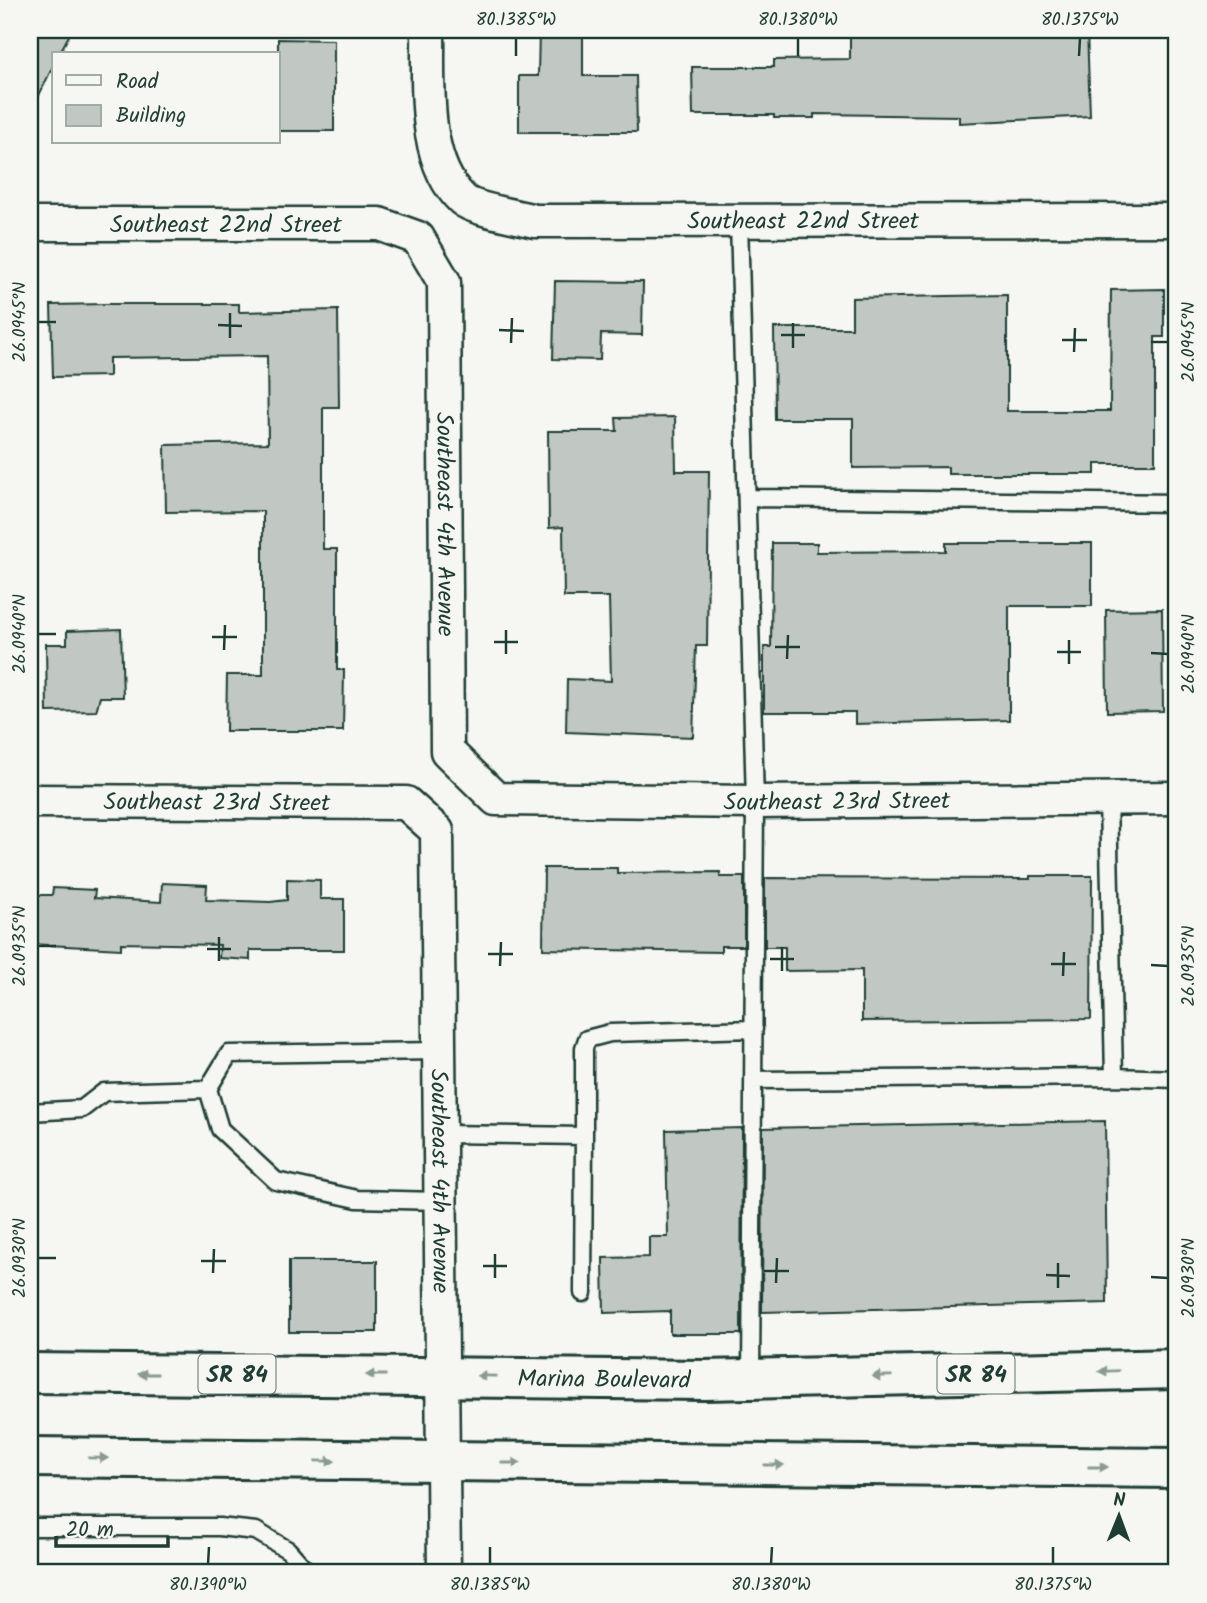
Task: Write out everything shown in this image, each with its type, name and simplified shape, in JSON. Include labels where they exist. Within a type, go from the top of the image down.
[{"type":"main road","name":"Marina Boulevard","points":[[30,1373],[751,1380],[1177,1369]]},
{"type":"main road","points":[[30,1457],[1177,1468]]},
{"type":"street","name":"Southeast 22nd Street","points":[[428,30],[429,123],[445,176],[465,202],[535,221],[1177,220]]},
{"type":"street","name":"Southeast 22nd Street","points":[[30,224],[379,225],[418,238]]},
{"type":"street","name":"Southeast 4th Avenue","points":[[418,238],[443,282],[447,751],[496,799]]},
{"type":"street","name":"Southeast 23rd Street","points":[[496,799],[755,803],[1177,798]]},
{"type":"street","name":"Southeast 23rd Street","points":[[30,801],[406,803]]},
{"type":"street","name":"Southeast 4th Avenue","points":[[406,803],[437,831],[444,1573]]},
{"type":"lane","points":[[739,221],[755,803],[751,1380]]},
{"type":"lane","points":[[747,498],[1177,503]]},
{"type":"lane","points":[[1108,799],[1114,1077]]},
{"type":"lane","points":[[583,1293],[584,1048],[587,1039],[610,1033],[754,1029]]},
{"type":"lane","points":[[439,1052],[229,1054],[208,1089],[220,1129],[276,1181],[357,1199],[440,1201]]},
{"type":"lane","points":[[755,1080],[1114,1077],[1177,1079]]},
{"type":"lane","points":[[30,1112],[82,1109],[104,1092],[208,1089]]},
{"type":"lane","points":[[440,1134],[584,1136]]},
{"type":"lane","points":[[30,1527],[219,1527],[256,1531],[288,1550],[304,1573]]},
{"type":"building","points":[[30,30],[72,30],[60,52],[52,52],[52,68],[30,114]]},
{"type":"building","points":[[539,30],[583,30],[583,76],[636,76],[637,132],[519,132],[519,76],[538,76]]},
{"type":"building","points":[[850,30],[1087,30],[1090,116],[959,123],[959,116],[814,114],[814,118],[774,118],[774,115],[693,115],[692,67],[774,67],[774,60],[850,59]]},
{"type":"building","points":[[278,39],[334,40],[334,131],[280,131]]},
{"type":"building","points":[[555,281],[643,282],[642,335],[601,334],[600,360],[553,359]]},
{"type":"building","points":[[1164,289],[1164,337],[1155,337],[1155,464],[1095,464],[1095,474],[948,474],[948,467],[853,468],[853,419],[775,419],[774,328],[852,328],[852,298],[1007,295],[1007,411],[1110,411],[1111,290]]},
{"type":"building","points":[[239,304],[239,312],[338,310],[339,407],[323,407],[323,549],[337,549],[337,670],[344,670],[343,731],[226,731],[227,675],[263,675],[263,511],[166,512],[165,445],[268,443],[267,356],[109,358],[109,376],[53,377],[51,305]]},
{"type":"building","points":[[675,417],[676,471],[709,471],[707,646],[696,646],[693,737],[566,732],[567,679],[611,681],[609,597],[564,597],[563,527],[549,528],[548,431],[617,431],[616,418]]},
{"type":"building","points":[[772,543],[817,543],[817,552],[946,551],[946,543],[1092,543],[1092,606],[1009,606],[1009,720],[855,724],[855,712],[764,712],[764,647],[771,647]]},
{"type":"building","points":[[1162,609],[1163,711],[1107,712],[1106,610]]},
{"type":"building","points":[[121,629],[123,697],[100,697],[96,711],[47,712],[46,644],[67,644],[67,631]]},
{"type":"building","points":[[544,868],[617,868],[617,873],[720,872],[720,877],[744,877],[744,946],[721,946],[721,952],[543,949]]},
{"type":"building","points":[[1030,876],[1092,876],[1091,1019],[862,1021],[862,970],[785,971],[785,947],[765,947],[765,878],[1030,879]]},
{"type":"building","points":[[287,879],[320,880],[320,899],[344,899],[344,950],[250,950],[250,960],[219,958],[220,945],[121,943],[121,949],[30,944],[30,895],[52,895],[53,888],[95,890],[94,898],[161,902],[162,883],[207,885],[206,900],[270,902],[287,900]]},
{"type":"building","points":[[1105,1121],[1107,1303],[762,1312],[763,1128]]},
{"type":"building","points":[[742,1128],[741,1334],[670,1334],[670,1311],[604,1313],[603,1258],[649,1257],[649,1237],[668,1237],[666,1130]]},
{"type":"building","points":[[289,1261],[377,1261],[377,1332],[289,1332]]}]
